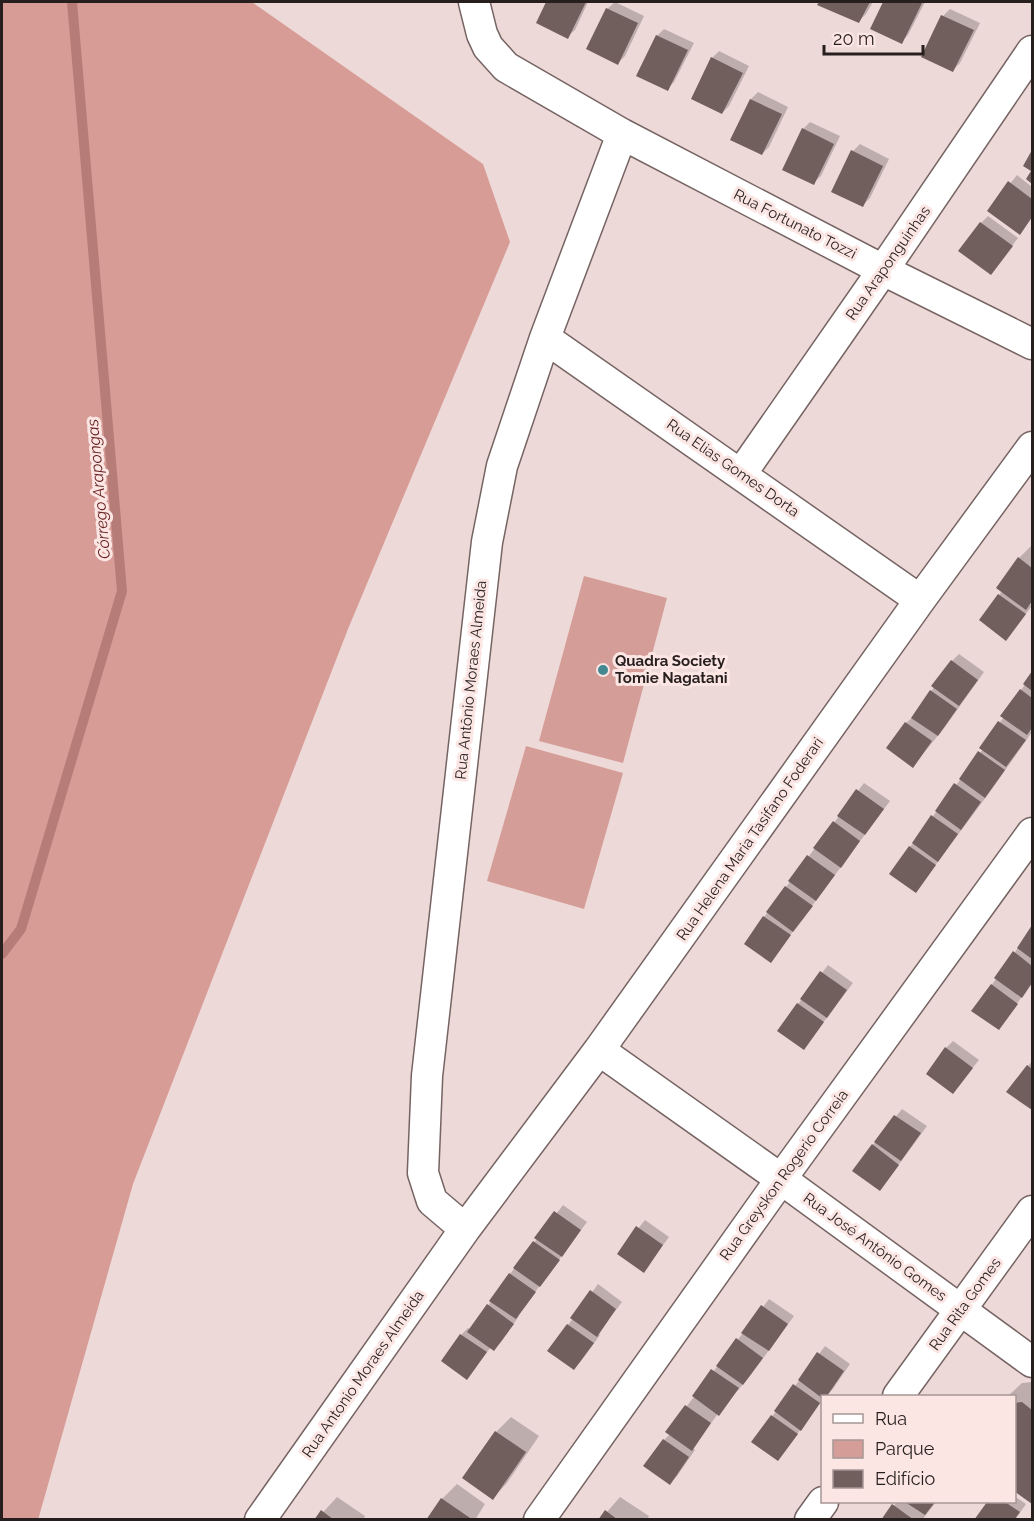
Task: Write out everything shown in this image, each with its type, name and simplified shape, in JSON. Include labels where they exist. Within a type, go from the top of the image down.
[{"type":"street","points":[[474,2],[485,40],[506,68],[622,134]]},
{"type":"street","name":"Rua Araponguinhas","points":[[741,474],[1032,51]]},
{"type":"street","name":"Rua Fortunato Tozzi","points":[[622,134],[883,270],[1032,344]]},
{"type":"street","name":"Rua Antônio Moraes Almeida","points":[[465,1229],[432,1201],[423,1173],[427,1076],[487,542],[502,466],[545,338],[622,134]]},
{"type":"street","name":"Rua Elias Gomes Dorta","points":[[545,338],[920,600]]},
{"type":"street","name":"Rua Helena Maria Tasifano Foderari","points":[[465,1229],[599,1050],[1032,447]]},
{"type":"street","name":"Rua Greyskon Rogerio Correia","points":[[539,1520],[781,1179],[1032,833]]},
{"type":"street","name":"Rua José Antônio Gomes","points":[[599,1050],[1032,1362]]},
{"type":"street","name":"Rua Rita Gomes","points":[[899,1395],[1032,1211]]},
{"type":"street","name":"Rua Antonio Moraes Almeida","points":[[260,1520],[465,1229]]},
{"type":"street","points":[[810,1520],[822,1503]]},
{"type":"green space","name":"Quadra Society Tomie Nagatani","points":[[584,576],[667,598],[623,763],[539,741]]},
{"type":"green space","points":[[526,746],[623,773],[584,909],[487,881]]},
{"type":"shaded area","points":[[2,2],[252,2],[483,164],[510,242],[348,629],[133,1184],[38,1520],[2,1519]]},
{"type":"building","points":[[546,2],[586,2],[568,39],[536,23]]},
{"type":"building","points":[[819,2],[870,2],[859,23],[817,5]]},
{"type":"building","points":[[883,2],[922,3],[902,44],[870,29]]},
{"type":"building","points":[[606,8],[638,23],[618,65],[586,49]]},
{"type":"building","points":[[941,15],[974,30],[953,72],[921,57]]},
{"type":"building","points":[[656,35],[688,50],[668,91],[636,76]]},
{"type":"building","points":[[711,57],[743,73],[722,114],[691,99]]},
{"type":"building","points":[[750,99],[782,114],[762,155],[730,140]]},
{"type":"building","points":[[802,128],[834,144],[814,185],[782,170]]},
{"type":"building","points":[[851,150],[883,166],[863,207],[831,192]]},
{"type":"building","points":[[1032,150],[1032,184],[1026,179],[1031,171],[1023,166]]},
{"type":"building","points":[[1008,181],[1032,199],[1032,217],[1020,235],[987,211]]},
{"type":"building","points":[[980,222],[1013,246],[991,275],[958,251]]},
{"type":"building","points":[[1018,557],[1032,568],[1032,601],[1026,610],[996,588]]},
{"type":"building","points":[[998,594],[1026,614],[1006,641],[979,620]]},
{"type":"building","points":[[951,660],[978,680],[959,706],[931,686]]},
{"type":"building","points":[[1032,671],[1032,691],[1023,684]]},
{"type":"building","points":[[1020,689],[1032,698],[1032,728],[1027,735],[1000,716]]},
{"type":"building","points":[[930,690],[957,709],[938,736],[911,718]]},
{"type":"building","points":[[998,721],[1026,740],[1006,767],[979,748]]},
{"type":"building","points":[[905,722],[932,741],[913,768],[886,748]]},
{"type":"building","points":[[978,751],[1005,770],[985,798],[959,779]]},
{"type":"building","points":[[954,783],[981,802],[961,830],[935,811]]},
{"type":"building","points":[[856,789],[884,809],[865,835],[837,816]]},
{"type":"building","points":[[931,815],[958,834],[938,862],[912,843]]},
{"type":"building","points":[[833,821],[860,841],[841,868],[813,848]]},
{"type":"building","points":[[909,846],[936,865],[916,893],[889,874]]},
{"type":"building","points":[[807,855],[835,875],[816,901],[788,881]]},
{"type":"building","points":[[785,886],[813,906],[793,932],[766,912]]},
{"type":"building","points":[[763,916],[791,935],[771,963],[744,944]]},
{"type":"building","points":[[1032,925],[1032,959],[1017,948]]},
{"type":"building","points":[[1013,951],[1032,966],[1032,983],[1022,998],[994,978]]},
{"type":"building","points":[[820,971],[847,990],[827,1018],[800,999]]},
{"type":"building","points":[[991,984],[1018,1004],[999,1030],[971,1011]]},
{"type":"building","points":[[797,1003],[824,1022],[804,1050],[777,1031]]},
{"type":"building","points":[[945,1047],[973,1068],[953,1094],[926,1074]]},
{"type":"building","points":[[1027,1065],[1032,1069],[1032,1110],[1006,1092]]},
{"type":"building","points":[[894,1115],[921,1133],[901,1161],[874,1142]]},
{"type":"building","points":[[872,1144],[899,1165],[880,1191],[852,1171]]},
{"type":"building","points":[[554,1211],[581,1230],[562,1257],[534,1238]]},
{"type":"building","points":[[636,1226],[663,1245],[644,1273],[617,1254]]},
{"type":"building","points":[[533,1241],[560,1260],[540,1287],[513,1268]]},
{"type":"building","points":[[509,1273],[536,1292],[516,1319],[489,1301]]},
{"type":"building","points":[[590,1290],[616,1309],[597,1337],[570,1318]]},
{"type":"building","points":[[487,1304],[514,1324],[494,1351],[467,1332]]},
{"type":"building","points":[[761,1305],[788,1324],[769,1351],[741,1333]]},
{"type":"building","points":[[567,1324],[594,1343],[574,1370],[547,1351]]},
{"type":"building","points":[[460,1334],[487,1352],[467,1380],[441,1361]]},
{"type":"building","points":[[736,1338],[763,1358],[743,1385],[716,1366]]},
{"type":"building","points":[[817,1352],[844,1371],[828,1395],[821,1395],[821,1397],[798,1380]]},
{"type":"building","points":[[711,1369],[739,1388],[719,1416],[692,1396]]},
{"type":"building","points":[[793,1384],[820,1403],[801,1431],[774,1411]]},
{"type":"building","points":[[1022,1402],[1032,1410],[1032,1504],[1016,1492],[1016,1403]]},
{"type":"building","points":[[685,1405],[711,1423],[692,1451],[665,1432]]},
{"type":"building","points":[[771,1415],[798,1434],[778,1461],[751,1442]]},
{"type":"building","points":[[495,1431],[526,1452],[493,1500],[462,1478]]},
{"type":"building","points":[[663,1439],[689,1457],[670,1485],[643,1466]]},
{"type":"building","points":[[441,1498],[473,1520],[426,1520]]},
{"type":"building","points":[[907,1503],[934,1503],[925,1515]]},
{"type":"building","points":[[986,1503],[1006,1503],[1020,1512],[1014,1520],[974,1520]]},
{"type":"building","points":[[892,1504],[914,1520],[881,1520]]},
{"type":"building","points":[[321,1510],[334,1520],[314,1520]]},
{"type":"building","points":[[605,1510],[618,1520],[598,1520]]},
{"type":"waterway","name":"Córrego Arapongas","points":[[2,954],[21,929],[122,591],[72,2]]},
{"type":"place","name":"Quadra Society Tomie Nagatani","points":[[603,670]]}]
